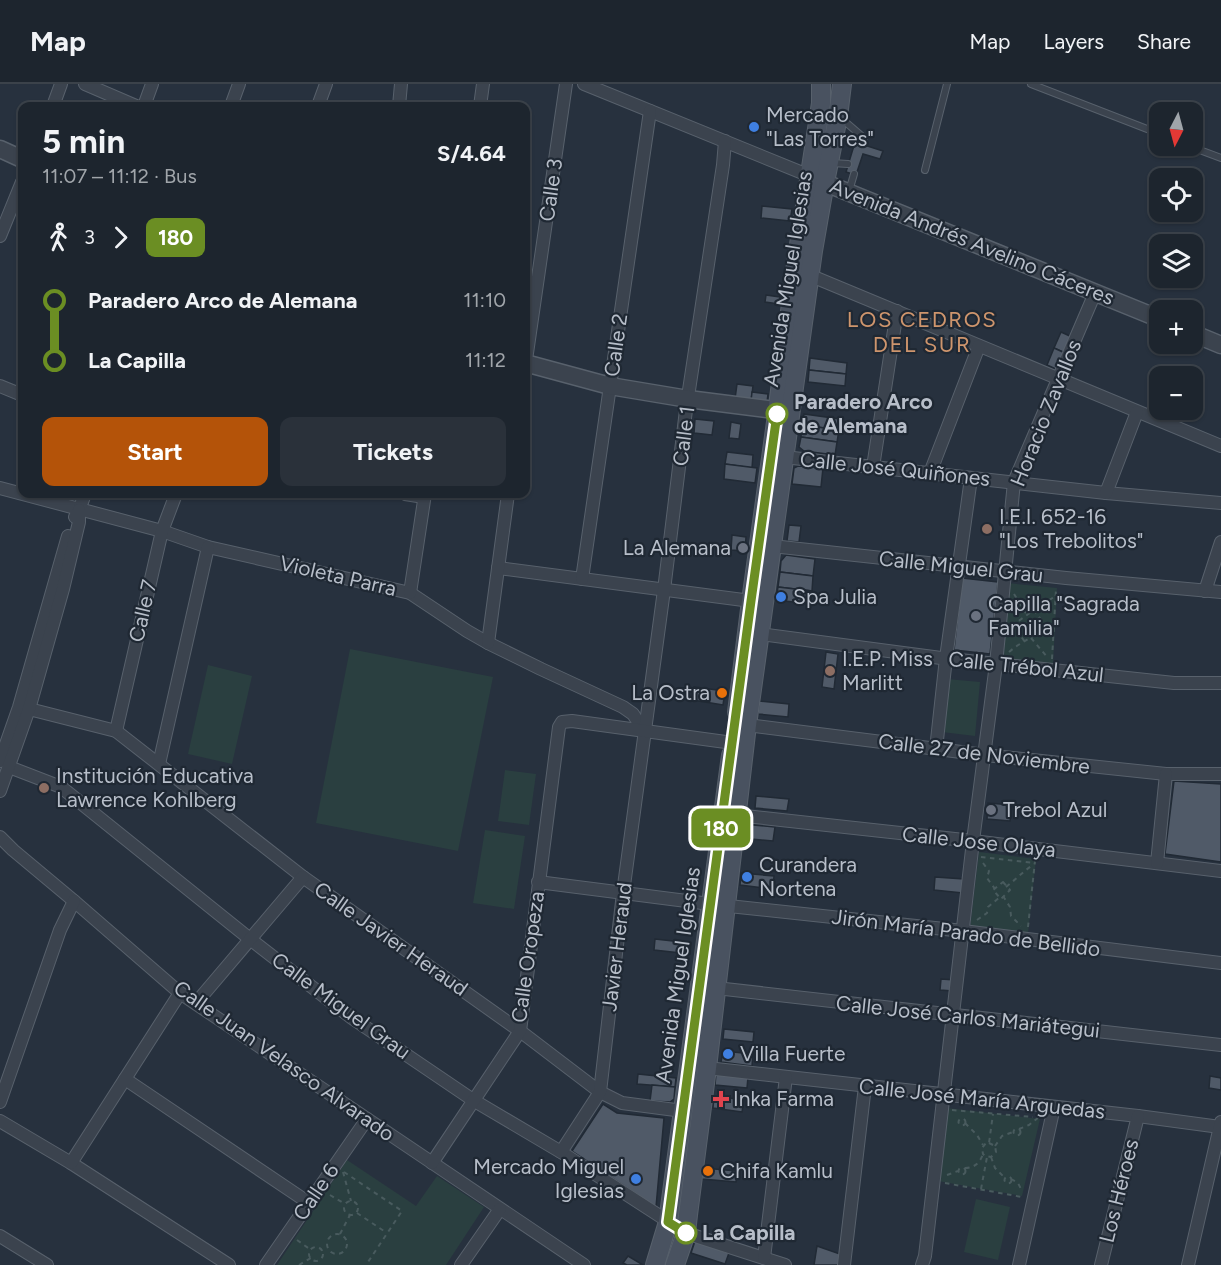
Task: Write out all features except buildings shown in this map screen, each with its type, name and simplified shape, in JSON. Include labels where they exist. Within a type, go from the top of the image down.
[{"type":"main road","name":"Avenida Miguel Iglesias","points":[[675,1265],[686,1233],[707,1068],[716,988],[718,905],[733,743],[751,601],[809,275],[817,179],[821,84]]},
{"type":"main road","name":"Avenida Miguel Iglesias","points":[[655,1265],[668,1222],[683,1111],[718,905],[736,815],[784,457],[783,417],[796,264],[817,179],[829,162],[842,84]]},
{"type":"main road","points":[[819,114],[838,117]]},
{"type":"street","points":[[54,102],[61,84]]},
{"type":"street","points":[[85,84],[127,102]]},
{"type":"street","points":[[145,102],[152,84]]},
{"type":"street","points":[[232,102],[239,84]]},
{"type":"street","points":[[319,102],[326,84]]},
{"type":"street","points":[[399,102],[401,84]]},
{"type":"street","points":[[481,102],[483,84]]},
{"type":"street","name":"Calle 3","points":[[530,331],[566,84]]},
{"type":"street","name":"Avenida Andrés Avelino Cáceres","points":[[584,84],[1149,314]]},
{"type":"street","name":"Calle 2","points":[[582,579],[650,111]]},
{"type":"street","name":"Calle 1","points":[[644,731],[725,141]]},
{"type":"street","points":[[0,147],[18,149]]},
{"type":"street","points":[[0,147],[18,157]]},
{"type":"street","points":[[0,236],[18,192]]},
{"type":"street","points":[[809,275],[1221,446]]},
{"type":"street","name":"Horacio Zavallos","points":[[922,1265],[937,1182],[944,1095],[996,664],[1014,483],[1095,292]]},
{"type":"street","points":[[873,467],[897,311]]},
{"type":"street","points":[[1203,338],[1221,345]]},
{"type":"street","points":[[930,473],[979,346]]},
{"type":"street","points":[[530,367],[609,392]]},
{"type":"street","points":[[530,376],[687,405],[783,417]]},
{"type":"street","points":[[0,386],[18,393]]},
{"type":"street","points":[[1106,493],[1137,411]]},
{"type":"street","name":"Calle José Quiñones","points":[[784,457],[1106,493],[1221,503]]},
{"type":"street","points":[[936,749],[971,478]]},
{"type":"street","name":"Violeta Parra","points":[[0,488],[18,493]]},
{"type":"street","name":"Violeta Parra","points":[[36,498],[162,531],[208,547],[410,593],[488,643],[623,706],[633,714],[644,731]]},
{"type":"street","points":[[0,791],[4,764],[19,707],[72,520],[84,498]]},
{"type":"street","name":"Calle 7","points":[[116,731],[162,531],[174,498]]},
{"type":"street","points":[[410,593],[425,498]]},
{"type":"street","points":[[488,643],[507,498]]},
{"type":"street","points":[[4,764],[29,709],[63,589],[79,522],[79,510]]},
{"type":"street","points":[[1205,591],[1221,542]]},
{"type":"street","name":"Calle Miguel Grau","points":[[772,546],[1056,578],[1221,592]]},
{"type":"street","points":[[159,764],[208,547]]},
{"type":"street","points":[[498,568],[751,601]]},
{"type":"street","name":"Calle Trébol Azul","points":[[760,634],[996,664],[1174,683],[1221,683]]},
{"type":"street","points":[[29,709],[116,731]]},
{"type":"street","name":"Calle Oropeza","points":[[432,1163],[519,1031],[559,727],[562,722],[567,721],[644,731]]},
{"type":"street","name":"Calle 27 de Noviembre","points":[[747,725],[985,755],[1166,774],[1221,774]]},
{"type":"street","name":"Calle Javier Heraud","points":[[116,731],[303,877],[519,1031],[600,1092],[622,1102],[683,1111]]},
{"type":"street","points":[[644,731],[733,743]]},
{"type":"street","name":"Javier Heraud","points":[[561,1152],[600,1092],[622,893],[644,731]]},
{"type":"street","name":"Calle Miguel Grau","points":[[4,764],[61,787],[352,1018],[473,1100],[561,1152],[686,1233],[785,1265]]},
{"type":"street","points":[[1157,863],[1166,774]]},
{"type":"street","name":"Calle Jose Olaya","points":[[736,815],[1221,871]]},
{"type":"street","name":"Calle Juan Velasco Alvarado","points":[[0,837],[180,993],[584,1265]]},
{"type":"street","points":[[196,1003],[303,877]]},
{"type":"street","name":"Jirón María Parado de Bellido","points":[[538,882],[1221,963]]},
{"type":"street","points":[[0,1102],[60,930],[74,901]]},
{"type":"street","name":"Calle José Carlos Mariátegui","points":[[716,988],[1221,1045]]},
{"type":"street","points":[[71,1163],[180,993]]},
{"type":"street","name":"Calle José María Arguedas","points":[[707,1068],[1220,1124]]},
{"type":"street","points":[[764,1258],[786,1077]]},
{"type":"street","points":[[125,1079],[309,1203]]},
{"type":"street","points":[[844,1265],[865,1086]]},
{"type":"street","points":[[1018,1265],[1027,1198],[1054,1107]]},
{"type":"street","name":"Los Héroes","points":[[1101,1265],[1138,1116]]},
{"type":"street","name":"Calle 6","points":[[266,1265],[367,1119]]},
{"type":"street","points":[[0,1121],[71,1163],[229,1265]]},
{"type":"street","points":[[1188,1265],[1220,1124]]},
{"type":"street","points":[[461,1265],[500,1209]]},
{"type":"street","points":[[0,1236],[47,1265]]},
{"type":"lane","points":[[925,170],[947,84]]},
{"type":"lane","points":[[1031,84],[1149,130]]},
{"type":"lane","points":[[838,117],[864,138],[862,144]]},
{"type":"lane","points":[[1203,151],[1221,158]]},
{"type":"lane","points":[[829,162],[848,164]]},
{"type":"lane","points":[[849,191],[854,174]]},
{"type":"path","points":[[1031,638],[1052,663],[1056,578]]},
{"type":"path","points":[[1034,610],[1042,621],[1032,627],[1037,633],[1025,642],[1013,625],[1034,610],[1055,596]]},
{"type":"path","points":[[1035,863],[978,856],[989,871],[987,878],[995,889],[993,890],[1002,897],[1010,907],[1011,916],[1027,932],[1037,848]]},
{"type":"path","points":[[1006,886],[1035,863]]},
{"type":"path","points":[[963,931],[987,913],[988,907],[1010,890],[1002,882],[995,889]]},
{"type":"path","points":[[983,1154],[991,1157],[996,1152],[995,1146],[1002,1136],[1013,1132],[1018,1135],[1019,1129],[1029,1125],[1054,1107]]},
{"type":"path","points":[[948,1110],[1039,1118]]},
{"type":"path","points":[[989,1143],[993,1114]]},
{"type":"path","points":[[1036,1128],[1039,1118]]},
{"type":"path","points":[[937,1182],[961,1168],[976,1165],[983,1154],[983,1145],[978,1135],[965,1123]]},
{"type":"path","points":[[983,1145],[989,1143],[995,1146]]},
{"type":"path","points":[[981,1190],[987,1157]]},
{"type":"path","points":[[991,1157],[995,1168],[1005,1178],[1004,1180],[1009,1183],[1011,1179]]},
{"type":"path","points":[[958,1171],[963,1174],[965,1168]]},
{"type":"path","points":[[338,1179],[343,1171]]},
{"type":"path","points":[[343,1171],[351,1201],[357,1204],[357,1213]]},
{"type":"path","points":[[343,1171],[402,1211],[366,1265]]},
{"type":"path","points":[[1005,1178],[1009,1176],[1018,1183],[1027,1198]]},
{"type":"path","points":[[1022,1191],[1025,1180]]},
{"type":"path","points":[[937,1182],[1027,1198]]},
{"type":"path","points":[[328,1193],[345,1204]]},
{"type":"path","points":[[345,1204],[351,1201]]},
{"type":"path","points":[[345,1204],[346,1213],[350,1215],[357,1213]]},
{"type":"path","points":[[357,1213],[388,1233]]},
{"type":"path","points":[[340,1234],[350,1215]]},
{"type":"path","points":[[340,1234],[347,1239],[348,1246],[341,1254],[331,1252],[327,1243],[329,1236],[340,1234]]},
{"type":"path","points":[[297,1240],[311,1250]]},
{"type":"path","points":[[311,1250],[317,1248],[322,1252]]},
{"type":"path","points":[[311,1250],[311,1258],[317,1263],[322,1257],[322,1252],[328,1248]]},
{"type":"path","points":[[299,1265],[311,1258]]},
{"type":"green space","points":[[1007,583],[1057,588],[1053,664],[1001,658]]},
{"type":"green space","points":[[350,649],[493,677],[458,851],[316,823]]},
{"type":"green space","points":[[208,665],[252,676],[232,764],[188,754]]},
{"type":"green space","points":[[947,679],[980,682],[975,736],[942,732]]},
{"type":"green space","points":[[505,770],[536,774],[529,825],[498,821]]},
{"type":"green space","points":[[485,830],[525,836],[514,909],[473,903]]},
{"type":"green space","points":[[979,852],[1036,859],[1028,934],[970,928]]},
{"type":"green space","points":[[947,1108],[1040,1119],[1022,1196],[938,1181]]},
{"type":"green space","points":[[347,1160],[416,1206],[437,1176],[484,1207],[446,1265],[277,1265]]},
{"type":"green space","points":[[976,1199],[1010,1207],[998,1260],[964,1252]]},
{"type":"bus line","name":"180","points":[[686,1233],[668,1222],[777,414]]},
{"type":"place","name":"Mercado \"Las Torres\"","points":[[754,127]]},
{"type":"place","name":"Paradero Arco de Alemana","points":[[777,414]]},
{"type":"place","name":"I.E.I. 652-16 \"Los Trebolitos\"","points":[[987,529]]},
{"type":"place","name":"La Alemana","points":[[743,548]]},
{"type":"place","name":"Spa Julia","points":[[781,597]]},
{"type":"place","name":"Capilla \"Sagrada Familia\"","points":[[976,616]]},
{"type":"place","name":"I.E.P. Miss Marlitt","points":[[830,671]]},
{"type":"place","name":"La Ostra","points":[[722,693]]},
{"type":"place","name":"Institución Educativa Lawrence Kohlberg","points":[[44,788]]},
{"type":"place","name":"Trebol Azul","points":[[991,810]]},
{"type":"place","name":"Curandera Nortena","points":[[747,877]]},
{"type":"place","name":"Villa Fuerte","points":[[728,1054]]},
{"type":"place","name":"Inka Farma","points":[[721,1099]]},
{"type":"place","name":"Chifa Kamlu","points":[[708,1171]]},
{"type":"place","name":"Mercado Miguel Iglesias","points":[[636,1179]]},
{"type":"place","name":"La Capilla","points":[[686,1233]]},
{"type":"district","name":"LOS CEDROS DEL SUR","points":[[922,332]]}]
